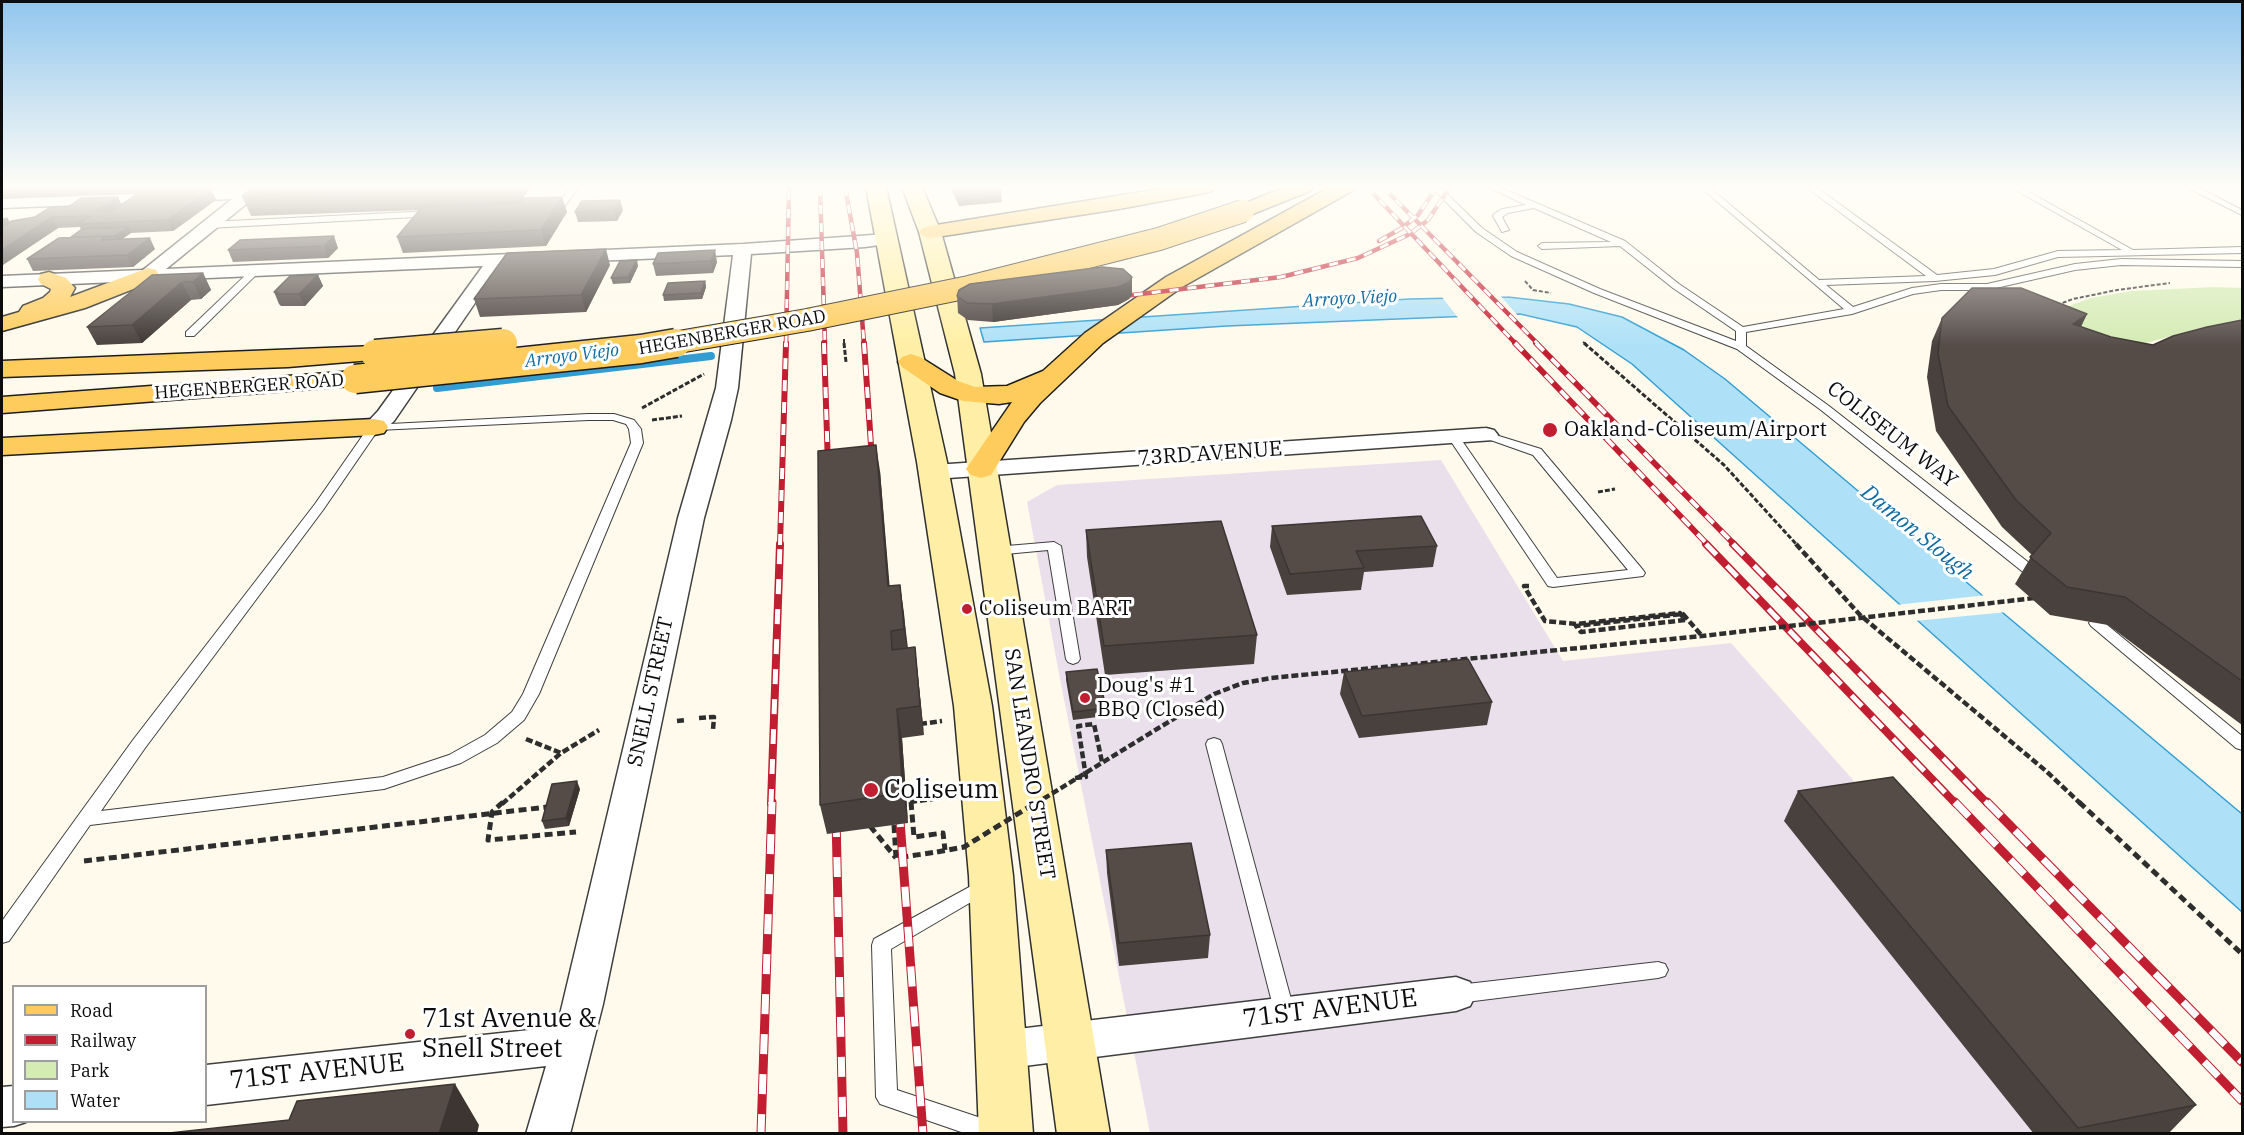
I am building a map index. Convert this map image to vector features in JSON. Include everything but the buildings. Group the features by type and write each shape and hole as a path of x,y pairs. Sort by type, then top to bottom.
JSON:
{"main road":[{"path":"887,240 934,472 974,718 991,882 1006,1134"},
{"name":"SAN LEANDRO STREET","path":"932,240 964,356 972,395 981,469 1084,1134"},
{"name":"HEGENBERGER ROAD","path":"655,324 872,289 1018,258 1088,240"},
{"name":"HEGENBERGER ROAD","path":"2,405 355,379 608,353 773,327 969,287 1155,240"},
{"path":"981,469 1020,409 1059,369 1094,338 1174,282 1250,240"},
{"path":"2,323 77,303 148,275"},
{"path":"2,323 51,303 60,295 63,288 49,279"},
{"name":"HEGENBERGER ROAD","path":"2,369 375,354 613,330"},
{"path":"911,363 949,387 972,395 999,396 1015,393 1039,382 1059,369"},
{"path":"2,447 374,427"}],"street":[{"path":"148,275 191,240"},
{"path":"741,263 804,246 876,240"},
{"path":"2,282 496,260 741,263 761,262 804,246"},
{"path":"374,427 386,416 496,260"},
{"name":"SNELL STREET","path":"549,1134 583,1004 691,518 720,420 727,388 741,263"},
{"name":"73RD AVENUE","path":"934,472 1486,435"},
{"name":"71ST AVENUE","path":"1001,1050 1456,994"},
{"name":"71ST AVENUE","path":"207,1085 571,1044"}],"lane":[{"name":"COLISEUM WAY","path":"1494,240 1514,254 1598,291 1741,347 1825,408 2028,569"},
{"path":"1615,240 1676,286 1742,330 1852,311 1911,291 1941,287 1987,287 2075,267 2121,262 2177,261 2242,264"},
{"path":"1767,240 1852,311"},
{"path":"1883,240 1935,278"},
{"path":"2111,240 2131,251"},
{"path":"1542,246 1622,243"},
{"path":"1818,283 1935,278 1995,272 2058,255 2131,251 2242,250"},
{"path":"190,334 256,270"},
{"path":"1741,347 1742,330"},
{"path":"2,935 51,865 146,735 319,507 374,427 588,417 625,421 635,429 637,443 531,694 518,716 491,739 455,759 384,783 85,819"},
{"path":"1454,437 1553,583 1638,573 1537,452 1486,435"},
{"path":"995,551 1054,546 1073,659"},
{"path":"2096,623 2242,744"},
{"path":"1214,744 1285,1014"},
{"path":"991,882 881,945 888,1097 1000,1134"},
{"name":"71ST AVENUE","path":"1456,994 1658,970"}],"path":[{"path":"2056,306 2073,299 2117,290 2178,283"},
{"path":"844,339 846,362"},
{"path":"1583,342 1724,465 1860,615 2046,771 2242,954"},
{"path":"625,421 712,370"},
{"path":"625,421 682,416"},
{"path":"1553,583 1524,586 1545,621 1576,624 1680,613 1685,620 1581,632 1576,626 1683,614 1702,636"},
{"path":"896,858 964,847 1214,694 1243,683 1283,676 1702,636 2043,598"},
{"path":"699,718 714,717 713,730"},
{"path":"912,725 974,718"},
{"path":"1076,778 1086,777 1078,726 1094,724 1102,762"},
{"path":"502,729 561,753"},
{"path":"576,832 488,840 492,812 561,753 598,730"},
{"path":"933,799 909,802 914,837 943,833 945,850"},
{"path":"51,865 547,807"},
{"path":"868,816 869,824 896,858"},
{"path":"894,825 896,858"}],"shaded area":[{"path":"1441,460 1563,661 1731,643 2168,1133 1150,1133 1027,502 1057,485"}],"green space":[{"path":"2242,288 2242,324 2200,328 2128,348 2048,318 2066,307 2091,298 2132,291"}],"water":[{"path":"1508,297 1569,304 1622,317 1684,350 1725,379 2242,814 2242,912 1632,364 1577,327 1520,314 1227,326 984,342 980,328 1409,299"}],"pier":[{"path":"1499,294 1518,316 1459,319 1442,297"},
{"path":"1987,595 2007,612 1914,621 1896,605"}],"waterway":[{"name":"Arroyo Viejo","path":"437,388 711,356"}],"railway":[{"path":"786,344 788,240"},
{"path":"822,240 825,344"},
{"path":"855,240 864,344"},
{"path":"1116,297 1281,277 1358,258 1397,240"},
{"path":"1417,240 1516,344"},
{"path":"1435,240 1538,344"},
{"path":"780,545 786,343"},
{"path":"824,343 828,466"},
{"path":"864,343 872,460"},
{"path":"1515,343 1708,545"},
{"path":"1536,343 1735,545"},
{"path":"771,804 780,544"},
{"path":"1706,544 1956,804"},
{"path":"1733,544 1988,804"},
{"path":"761,1134 772,802"},
{"path":"1955,802 2242,1101"},
{"path":"1987,802 2242,1062"},
{"path":"899,807 923,1134"},
{"path":"836,817 843,1134"}],"place":[{"name":"Oakland-Coliseum/Airport","path":"1550,430"},
{"name":"Coliseum BART","path":"967,609"},
{"name":"Doug's #1 BBQ (Closed)","path":"1085,698"},
{"name":"Coliseum","path":"871,790"},
{"name":"71st Avenue & Snell Street","path":"410,1034"}],"water label":[{"name":"Damon Slough","path":"1917,533"}]}
